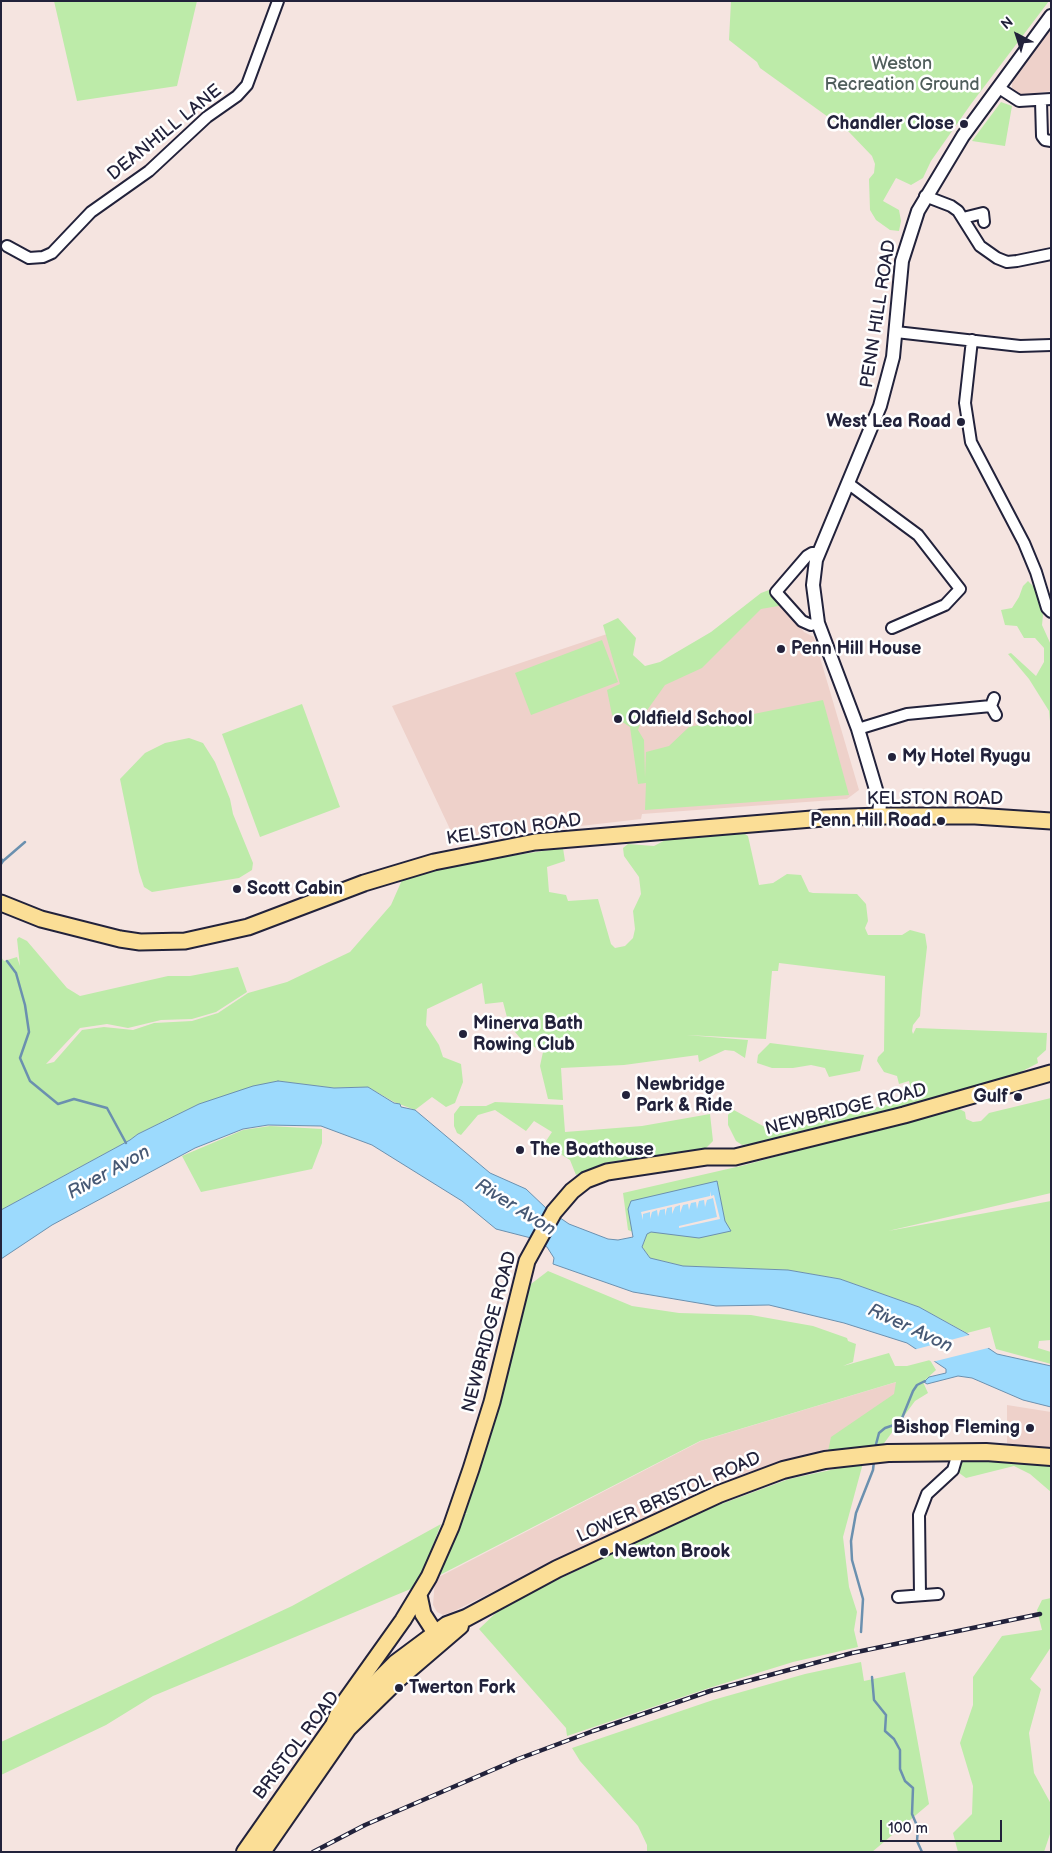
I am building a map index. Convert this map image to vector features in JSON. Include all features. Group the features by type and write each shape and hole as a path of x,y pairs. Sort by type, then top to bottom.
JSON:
{"highway":[{"name":"LOWER BRISTOL ROAD","path":"438,1638 447,1625 466,1618 549,1573 719,1494 784,1470 825,1460 867,1455 986,1452 1051,1457"},
{"name":"BRISTOL ROAD","path":"245,1852 334,1725 396,1663 438,1638"},
{"name":"BRISTOL ROAD","path":"262,1852 348,1728 438,1638"}],"main road":[{"name":"KELSTON ROAD","path":"1,902 41,919 120,939 140,942 185,941 248,927 407,869 504,847 561,840 824,818 975,816 1051,821"},
{"name":"NEWBRIDGE ROAD","path":"334,1725 341,1707 403,1620 431,1574 451,1527 492,1402 527,1261 554,1212 579,1185 607,1172 706,1157 735,1157 922,1110 1051,1073"},
{"path":"419,1595 423,1614 438,1638"},
{"path":"403,1620 423,1614"}],"street":[{"name":"DEANHILL LANE","path":"7,246 29,258 43,258 52,253 91,212 149,171 206,117 237,96 247,85 278,1"},
{"name":"PENN HILL ROAD","path":"879,816 880,803 858,729 818,623 813,585 818,553 849,484 880,406 893,357 902,261 911,229 925,196 963,136 1051,16"},
{"path":"999,88 1018,101 1046,100 1042,136 1045,140 1051,141"},
{"path":"925,196 951,206 963,218 980,246 997,258 1007,262 1051,254"},
{"path":"963,218 983,213 984,222"},
{"path":"896,332 1020,346 1051,345"},
{"path":"972,340 965,403 971,442 1024,543 1036,572 1047,608 1051,612"},
{"path":"849,484 918,535 960,589 945,605 892,628"},
{"path":"818,553 812,552 807,556 776,592 802,621 811,625 818,623"},
{"path":"858,729 907,714 994,707"},
{"path":"920,1595 918,1562 919,1515 927,1494 952,1470 958,1452"},
{"path":"898,1597 938,1594"}],"shaded area":[{"path":"1051,28 1051,91 1022,95 1015,92 1012,88 1012,83"},
{"name":"Oldfield School","path":"775,596 804,632 814,637 859,790 847,799 642,814 641,819 520,833 457,844 392,706 607,634 638,690"},
{"path":"903,1380 904,1388 841,1445 717,1482 450,1613 443,1615 437,1612 433,1605 435,1579 701,1441"},
{"path":"1007,1405 1051,1412 1051,1449 1007,1443"}],"green space":[{"path":"54,1 197,1 177,86 77,101"},
{"name":"Weston Recreation Ground","path":"731,1 1049,1 971,104 931,161 923,178 911,185 896,178 883,201 899,210 901,221 899,231 890,230 876,220 870,210 869,179 874,173 875,164 872,156 849,132 760,68 757,62 729,40"},
{"path":"1001,102 1012,106 1005,146 972,141"},
{"path":"1028,581 1035,588 1043,615 1042,625 1051,645 1051,731 1049,711 1029,679 1008,654 1011,653 1036,676 1044,662 1044,648 1035,638 1024,638 1017,626 1005,625 1001,610 1012,608 1023,586"},
{"path":"769,590 776,592 784,605 761,609 702,668 665,685 643,716 638,730 644,740 645,778 646,752 669,746 689,727 823,700 849,795 645,810 646,783 638,784 630,727 612,715 607,690 620,684 603,625 618,618 636,638 633,655 645,666 660,662 711,632 761,593"},
{"path":"602,640 618,682 531,715 515,673"},
{"path":"302,704 340,807 260,837 222,734"},
{"path":"189,738 203,743 215,762 253,863 252,870 239,878 152,892 144,887 139,872 120,779 145,753 165,743"},
{"path":"742,832 748,836 759,885 773,883 787,874 801,875 809,892 857,894 866,904 868,921 865,928 868,935 902,935 910,930 925,934 927,947 920,1016 913,1025 913,1034 916,1028 1047,1033 1046,1050 1037,1058 1038,1063 1017,1074 915,1105 788,1138 742,1145 736,1141 728,1125 728,1115 732,1109 763,1126 793,1128 913,1098 909,1081 899,1084 897,1076 884,1072 877,1061 884,1051 885,976 779,963 778,971 772,971 766,1039 686,1035 748,1040 745,1058 734,1051 725,1050 699,1062 698,1055 624,1065 561,1068 563,1100 548,1099 540,1066 543,1052 521,1039 509,1025 503,1002 485,1004 482,983 427,1009 426,1025 439,1045 443,1057 461,1064 463,1082 455,1103 446,1107 432,1097 415,1110 394,1102 368,1087 334,1088 278,1081 199,1104 138,1134 1,1210 1,957 4,961 17,957 20,966 17,939 19,937 27,941 67,988 80,996 168,976 190,976 238,967 247,992 216,1012 192,1019 161,1020 128,1028 107,1024 80,1028 46,1064 54,1062 82,1030 104,1027 133,1030 154,1023 192,1021 218,1013 248,993 287,982 350,952 391,905 402,880 450,865 563,848 565,861 547,867 549,892 566,895 568,901 598,899 611,944 615,948 625,946 633,938 635,929 633,911 641,894 639,877 624,856 623,848 628,844 654,846 669,838 681,835 717,836"},
{"path":"770,1043 864,1055 860,1071 829,1077 825,1068 811,1065 793,1068 772,1068 757,1063 758,1055"},
{"path":"1051,1098 1051,1193 888,1231 1051,1201 1051,1340 1039,1341 1038,1348 1051,1352 1051,1364 996,1349 990,1327 967,1333 919,1307 840,1279 788,1270 683,1266 650,1258 642,1247 646,1237 628,1230 623,1193 745,1165 956,1107 965,1112 966,1119 973,1122 981,1121 989,1113"},
{"path":"495,1102 563,1105 565,1132 642,1126 710,1114 713,1141 706,1148 604,1163 576,1175 570,1160 544,1144 552,1132 534,1121 526,1131 495,1110 478,1115 461,1135 457,1133 454,1126 454,1114 460,1106 486,1106"},
{"path":"270,1126 322,1129 322,1143 312,1169 201,1192 182,1156 243,1130"},
{"path":"548,1271 632,1306 679,1313 751,1315 813,1326 847,1338 848,1341 856,1344 853,1362 843,1366 889,1353 895,1366 907,1366 930,1360 936,1370 923,1382 928,1393 915,1401 882,1446 828,1451 831,1437 894,1394 896,1382 700,1441 438,1576 465,1514 468,1513 465,1513 498,1407 527,1287"},
{"path":"984,1459 1051,1463 1051,1492 1030,1474 1014,1466 966,1478 955,1470 959,1461"},
{"path":"863,1463 843,1537 849,1587 857,1612 854,1630 858,1647 793,1662 567,1736 566,1728 479,1629 499,1610 548,1584 713,1507 789,1479"},
{"path":"441,1524 423,1571 413,1588 153,1696 106,1725 1,1775 1,1742 292,1606"},
{"path":"1051,1598 1051,1647 1030,1679 1041,1689 1029,1733 1034,1773 1051,1804 1051,1831 1044,1852 958,1852 953,1833 972,1814 973,1786 960,1743 973,1705 973,1677 1002,1636 1042,1630 1037,1610 1042,1600"},
{"path":"861,1662 864,1681 905,1672 929,1804 872,1852 647,1852 647,1845 638,1826 580,1761 572,1748 713,1700 805,1674"}],"water":[{"name":"River Avon","path":"278,1081 334,1088 368,1087 394,1103 400,1104 401,1107 415,1110 490,1173 526,1189 547,1209 569,1224 608,1239 618,1240 633,1237 628,1209 631,1201 717,1181 725,1221 731,1231 699,1238 651,1232 647,1234 642,1247 650,1258 683,1266 788,1270 840,1279 919,1307 966,1333 997,1354 1051,1366 1051,1407 1023,1400 972,1378 958,1376 927,1384 924,1382 929,1377 946,1373 946,1369 907,1343 844,1323 769,1305 716,1306 633,1292 553,1264 554,1258 547,1247 531,1238 496,1229 462,1201 372,1145 321,1126 268,1125 243,1129 195,1148 52,1225 1,1259 1,1210 138,1134 199,1104 253,1086"}],"pier":[{"path":"710,1191 711,1196 714,1195 720,1219 679,1228 679,1226 717,1217 713,1198 707,1200 705,1207 704,1200 699,1201 697,1209 696,1202 691,1203 689,1210 688,1204 683,1205 680,1213 680,1205 675,1207 672,1214 672,1207 667,1208 665,1216 665,1209 660,1210 658,1217 657,1210 652,1212 650,1219 650,1212 643,1214 643,1220 641,1212 710,1196"},
{"path":"973,1334 992,1347 932,1362 913,1350"}],"waterway":[{"path":"3,861 25,842"},
{"path":"1,859 3,861 1,864"},
{"name":"River Avon","path":"7,961 16,973 25,1005 29,1032 20,1058 30,1081 58,1104 74,1099 107,1108 126,1143"},
{"name":"Newton Brook","path":"875,1448 879,1433 885,1428 900,1423 913,1391 917,1385 925,1381"},
{"name":"Newton Brook","path":"861,1632 863,1599 852,1560 851,1541 856,1513 873,1470 874,1461"},
{"path":"872,1677 874,1700 886,1715 885,1731 894,1739 900,1750 900,1769 905,1781 913,1788 912,1814 918,1828 917,1841 922,1852"}],"railway":[{"path":"313,1852 365,1825 518,1759 710,1691 852,1653 1040,1614"}],"place":[{"name":"Chandler Close","path":"964,124"},
{"name":"West Lea Road","path":"961,422"},
{"name":"Penn Hill House","path":"781,649"},
{"name":"Oldfield School","path":"618,719"},
{"name":"My Hotel Ryugu","path":"892,757"},
{"name":"Penn Hill Road","path":"941,821"},
{"name":"Scott Cabin","path":"237,889"},
{"name":"Minerva Bath Rowing Club","path":"463,1034"},
{"name":"Newbridge Park & Ride","path":"626,1095"},
{"name":"Gulf","path":"1018,1097"},
{"name":"The Boathouse","path":"520,1150"},
{"name":"Bishop Fleming","path":"1030,1428"},
{"name":"Newton Brook","path":"604,1552"},
{"name":"Twerton Fork","path":"399,1688"}]}
